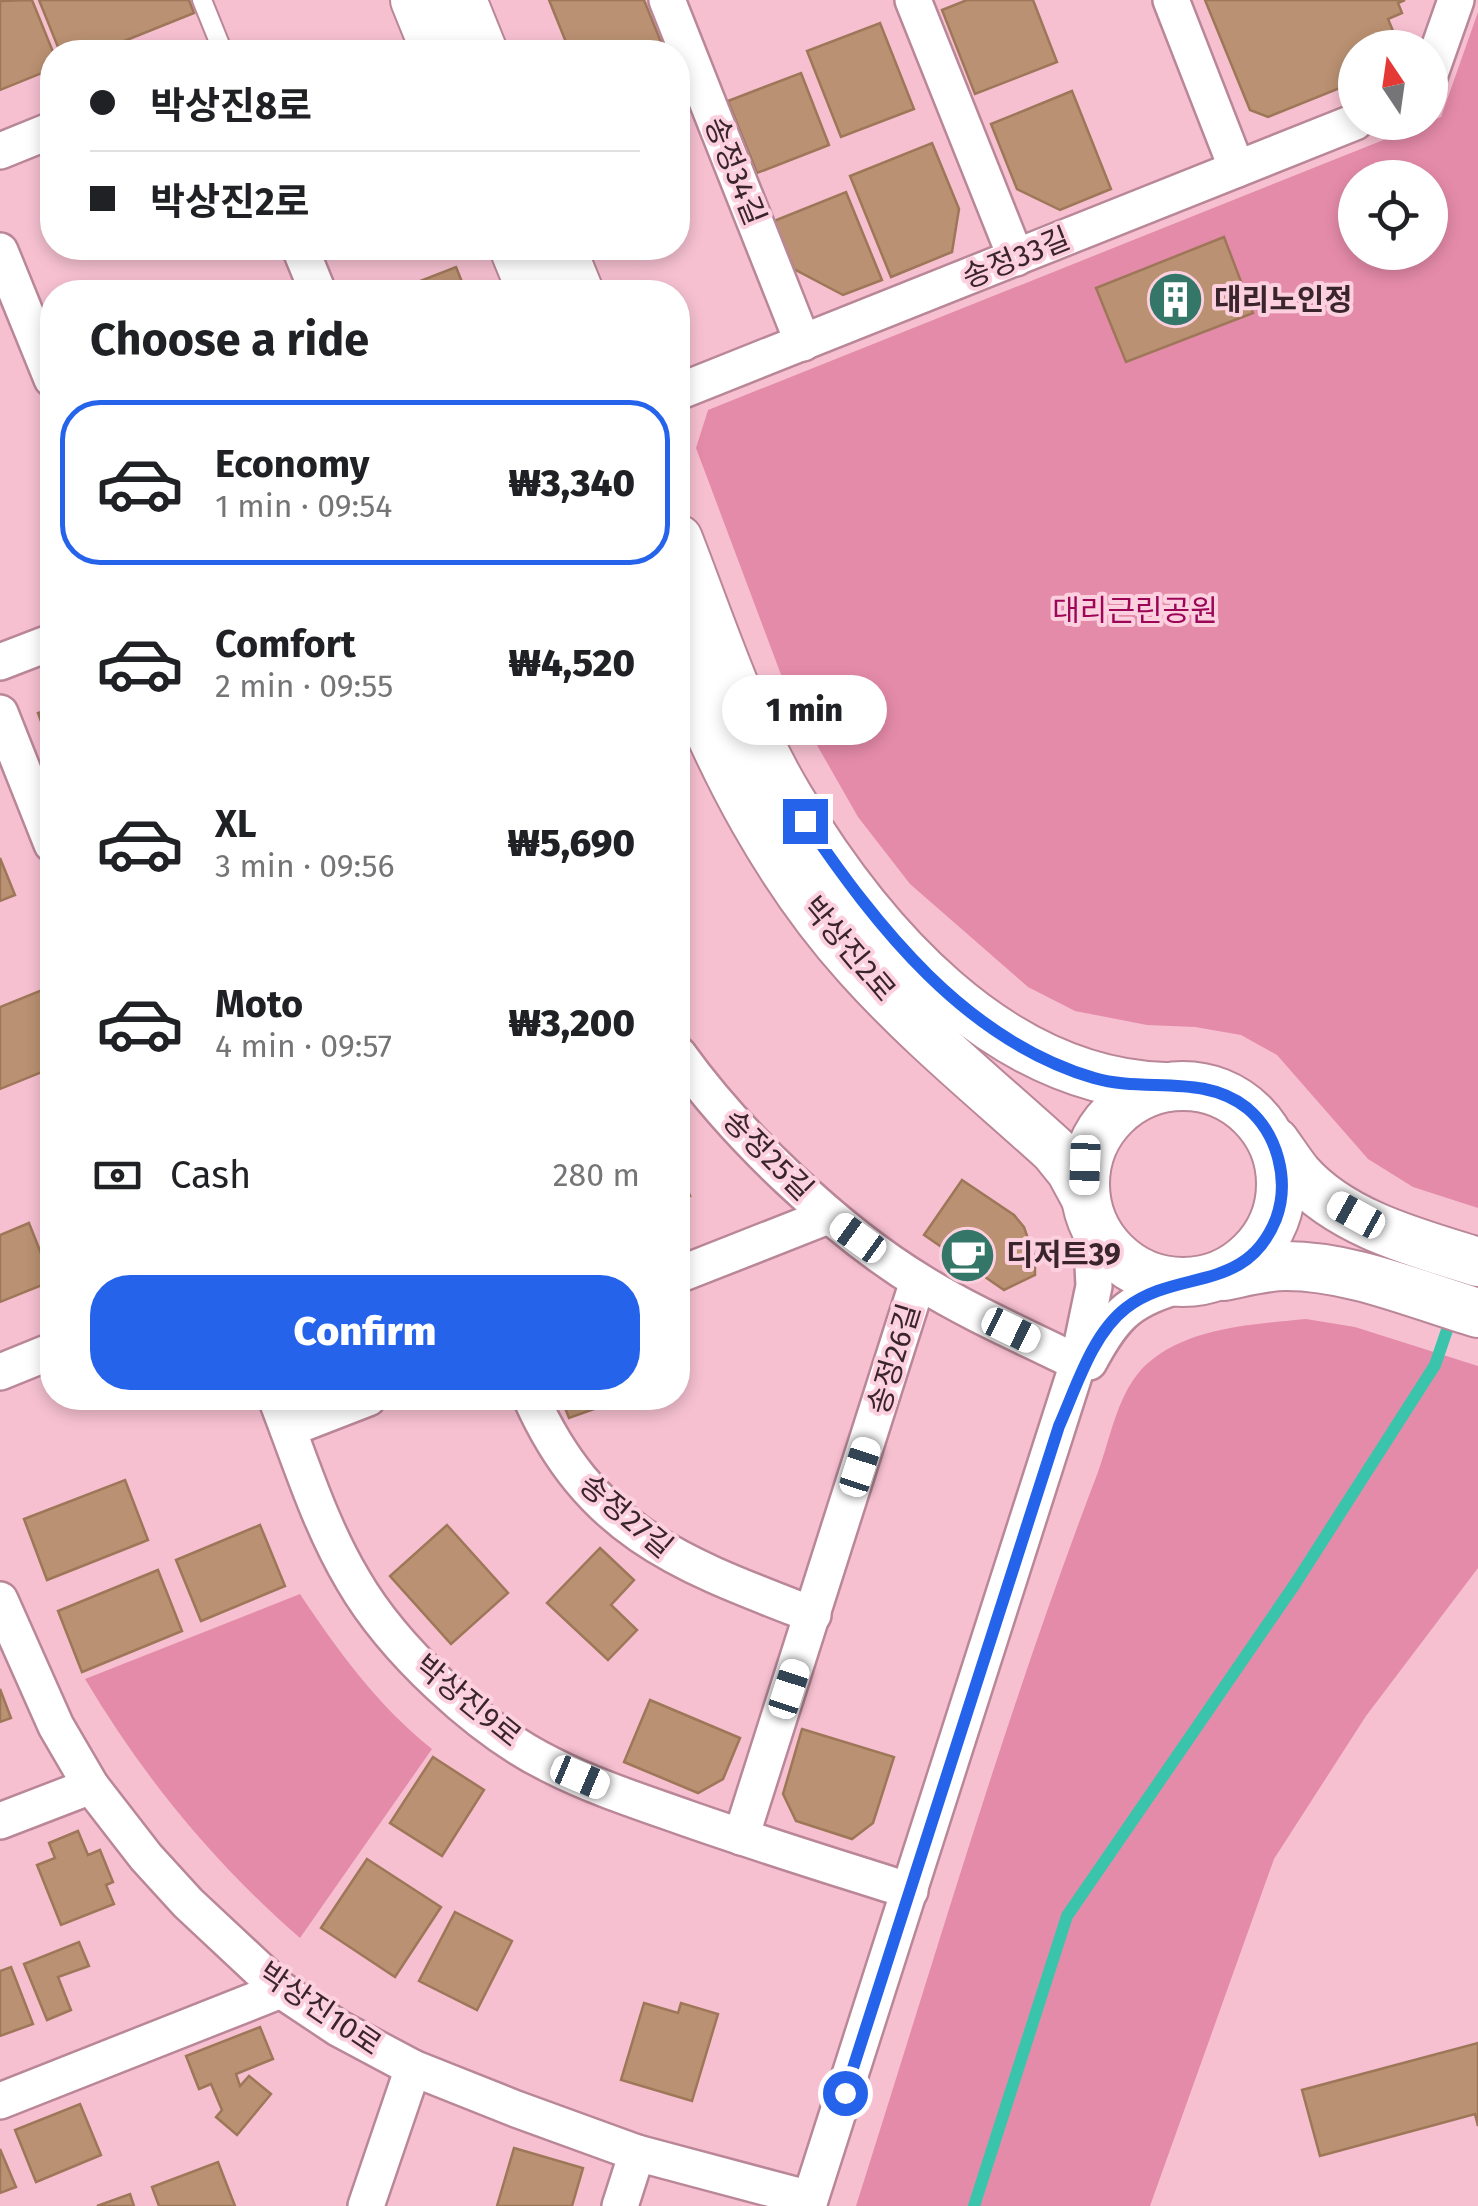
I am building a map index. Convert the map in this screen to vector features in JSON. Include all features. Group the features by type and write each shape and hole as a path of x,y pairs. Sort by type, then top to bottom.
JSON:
{"street":[{"path":"415,0 431,40"},
{"path":"462,0 478,40"},
{"name":"송정34길","path":"667,0 683,40"},
{"path":"913,0 1016,258"},
{"path":"1170,0 1237,170"},
{"path":"1445,30 1456,0"},
{"name":"송정34길","path":"690,58 803,343"},
{"name":"송정33길","path":"690,387 1338,129"},
{"path":"0,151 40,135"},
{"path":"0,251 40,349"},
{"name":"박상진2로","path":"690,569 751,723 789,798 890,937 940,988 1021,1047 1056,1065 1130,1086 1195,1085 1223,1094 1248,1109 1299,1175 1326,1198 1386,1232 1478,1262"},
{"path":"0,662 40,647"},
{"name":"박상진2로","path":"690,687 751,820 802,894 857,966 1054,1150 1071,1171 1108,1248 1130,1267 1156,1279 1201,1280 1286,1266 1303,1268 1368,1280 1478,1313"},
{"path":"0,713 40,814"},
{"path":"809,2202 1078,1363 1094,1286 1085,1165 1096,1137 1113,1113 1137,1096 1166,1086"},
{"name":"송정25길","path":"691,1097 828,1216 918,1282 1078,1363"},
{"path":"1059,1426 1104,1332 1124,1309 1151,1294 1241,1264 1262,1243 1276,1217 1282,1188 1279,1159 1268,1132"},
{"path":"690,1270 828,1216"},
{"name":"송정26길","path":"741,1837 918,1282"},
{"path":"0,1372 40,1356"},
{"name":"송정27길","path":"537,1410 569,1467 603,1504 645,1539 708,1574 813,1615"},
{"name":"박상진9로","path":"282,1413 320,1513 354,1581 396,1641 442,1686 491,1725 549,1764 641,1802 910,1891"},
{"name":"박상진10로","path":"0,1600 56,1726 91,1786 167,1880 281,1990 338,2028 412,2068 636,2154 809,2202"},
{"path":"0,1822 91,1786"},
{"path":"0,2102 281,1990"},
{"path":"366,2206 412,2068"},
{"path":"620,2206 636,2154"}],"lane":[{"path":"202,0 217,40"}],"green space":[{"name":"대리근린공원","path":"1478,12 1478,1208 1413,1187 1368,1159 1277,1055 1241,1035 1195,1027 1147,1025 1075,1011 1028,987 910,884 858,817 789,696 696,448 708,410 1383,140 1448,140 1448,97"},
{"path":"1306,1319 1355,1327 1478,1366 1478,1568 1366,1716 1274,1859 1150,2206 856,2206 1032,1653 1129,1386 1148,1363 1183,1342 1223,1329"},
{"path":"300,1594 360,1677 432,1749 300,1938 238,1879 182,1817 131,1751 85,1679"}],"building":[{"path":"32,0 48,40 40,40 40,74 0,90 0,1"},
{"path":"39,0 189,0 194,13 127,40 55,40"},
{"path":"549,0 644,0 660,40 565,40"},
{"path":"967,0 1033,0 1057,62 975,94 942,10"},
{"path":"1205,0 1405,0 1398,3 1402,13 1388,19 1393,30 1338,30 1338,89 1268,117 1250,110"},
{"path":"880,23 914,109 841,137 807,51"},
{"path":"801,73 829,145 757,173 728,101"},
{"path":"1072,91 1111,189 1060,210 1017,189 991,124"},
{"path":"932,143 959,209 952,252 891,277 850,176"},
{"path":"846,192 882,280 843,295 794,269 774,221"},
{"name":"대리노인정","path":"1224,237 1253,313 1126,362 1096,288"},
{"path":"456,267 461,280 423,280"},
{"path":"0,858 15,895 0,901"},
{"path":"40,991 40,1073 0,1089 0,1007"},
{"path":"962,1180 1014,1215 1024,1227 1035,1259 1035,1275 1004,1290 924,1235"},
{"path":"29,1223 40,1251 40,1286 0,1302 0,1235"},
{"path":"566,1410 591,1410 569,1418"},
{"path":"125,1480 148,1540 47,1580 24,1519"},
{"path":"260,1525 285,1586 201,1621 176,1560"},
{"path":"447,1525 508,1593 451,1644 390,1576"},
{"path":"600,1548 634,1580 611,1605 637,1630 608,1660 547,1603"},
{"path":"158,1570 182,1631 82,1672 58,1611"},
{"path":"0,1689 11,1718 0,1722"},
{"path":"650,1700 740,1738 723,1779 698,1793 624,1762"},
{"path":"802,1729 894,1757 873,1823 852,1839 796,1821 783,1794"},
{"path":"433,1757 484,1790 442,1856 390,1823"},
{"path":"78,1831 88,1855 100,1850 113,1882 106,1885 114,1904 61,1925 37,1865 55,1858 49,1843"},
{"path":"367,1859 441,1907 395,1977 321,1928"},
{"path":"455,1912 512,1941 477,2010 419,1981"},
{"path":"79,1942 89,1966 58,1977 71,2010 47,2020 24,1964"},
{"path":"11,1967 33,2024 0,2036 0,1971"},
{"path":"644,2003 678,2013 681,2003 718,2014 692,2101 621,2080"},
{"path":"260,2027 273,2059 236,2074 240,2086 249,2076 271,2094 237,2135 216,2117 222,2110 211,2084 199,2089 186,2056"},
{"path":"1478,2043 1478,2126 1475,2114 1320,2156 1302,2090"},
{"path":"80,2104 101,2155 36,2182 15,2130"},
{"path":"514,2148 583,2168 572,2206 497,2206"},
{"path":"0,2149 16,2187 0,2193"},
{"path":"218,2162 235,2206 159,2206 152,2187"},
{"path":"130,2194 134,2206 97,2206"}],"waterway":[{"path":"974,2206 1067,1916 1295,1584 1435,1365 1469,1266"}],"place":[{"name":"대리노인정","path":"1175,300"},
{"name":"디저트39","path":"967,1255"}],"route":[{"path":"805,821 890,937 940,988 1021,1047 1056,1065 1130,1086 1195,1085 1223,1094 1248,1109 1268,1132 1279,1159 1282,1188 1276,1217 1262,1243 1241,1264 1215,1278 1151,1294 1124,1309 1104,1332 1087,1365 1059,1426 845,2093"}]}
